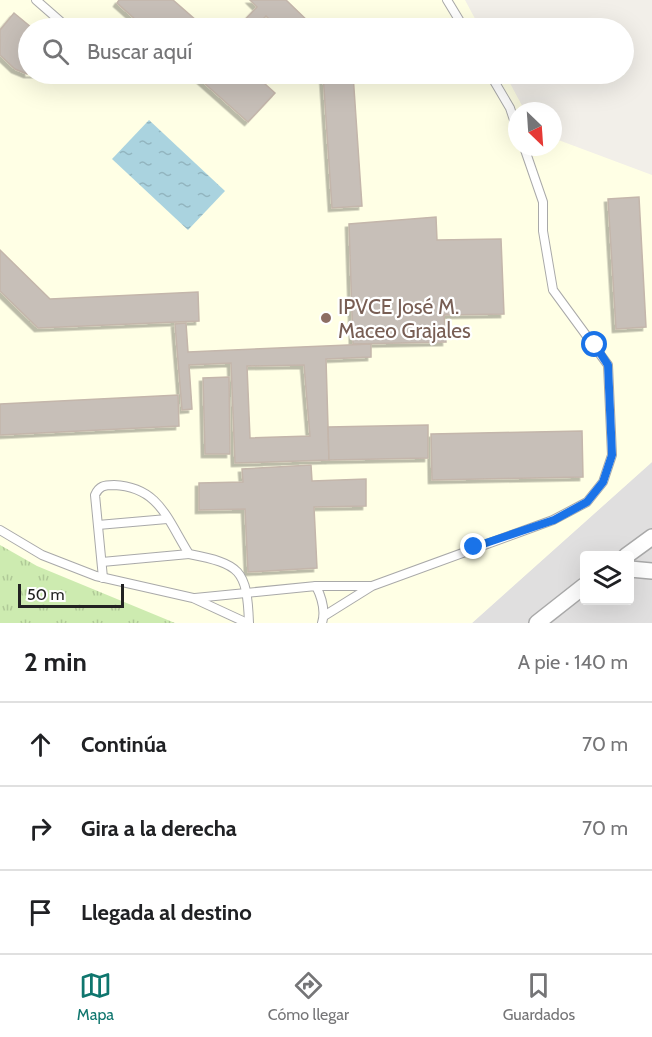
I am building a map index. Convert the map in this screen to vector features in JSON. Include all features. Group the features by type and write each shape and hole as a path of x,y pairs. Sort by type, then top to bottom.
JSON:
{"street":[{"path":"632,551 652,537"},
{"path":"634,569 652,571"},
{"path":"537,623 580,590"}],"lane":[{"path":"36,0 57,18"},
{"path":"447,0 458,18"},
{"path":"496,84 508,105"},
{"path":"323,619 372,586 554,520 587,502 603,482 612,455 608,365 553,290 543,231 543,202 527,156"},
{"path":"103,578 95,495 98,489 106,485 132,486 152,496 189,554"},
{"path":"98,525 167,519"},
{"path":"0,530 42,555 103,578 193,598 248,623 248,593 241,576 226,561 189,554 102,562"},
{"path":"193,598 316,586 372,586"},
{"path":"316,586 322,599 323,619"}],"shaded area":[{"name":"IPVCE José M. Maceo Grajales","path":"0,0 465,0 475,18 18,18 18,84 510,84 520,102 508,102 508,156 562,156 562,141 652,175 652,462 472,623 0,623"},
{"path":"652,462 652,623 472,623"}],"green space":[{"path":"0,545 37,566 175,623 0,623"}],"water":[{"path":"149,120 225,191 188,230 112,159"}],"building":[{"path":"119,0 173,0 194,18 134,18 117,3"},
{"path":"250,0 286,0 305,18 268,18 266,16 247,18 257,7"},
{"path":"14,13 20,18 18,18 18,70 0,55 0,30"},
{"path":"205,84 265,84 275,93 248,122"},
{"path":"324,84 354,84 362,206 332,208"},
{"path":"639,197 646,327 616,329 608,199"},
{"path":"436,217 437,240 501,239 504,314 444,315 446,342 353,344 349,224"},
{"path":"0,250 50,299 198,292 199,321 38,328 0,291"},
{"path":"186,323 188,352 371,344 371,357 326,359 329,460 235,463 231,363 189,365 192,409 182,410 175,324","holes":["304,365 310,436 250,438 247,366"]},
{"path":"229,377 230,454 205,454 203,378"},
{"path":"178,395 179,426 0,435 0,404"},
{"path":"428,425 428,458 329,460 328,427"},
{"path":"582,431 583,477 432,480 431,434"},
{"path":"311,465 312,481 366,479 366,506 314,507 317,568 248,572 245,509 199,510 199,483 243,482 242,469"}],"place":[{"name":"IPVCE José M. Maceo Grajales","path":"326,318"}],"route":[{"path":"474,547 554,520 587,502 603,482 612,455 608,365 595,345"}]}
